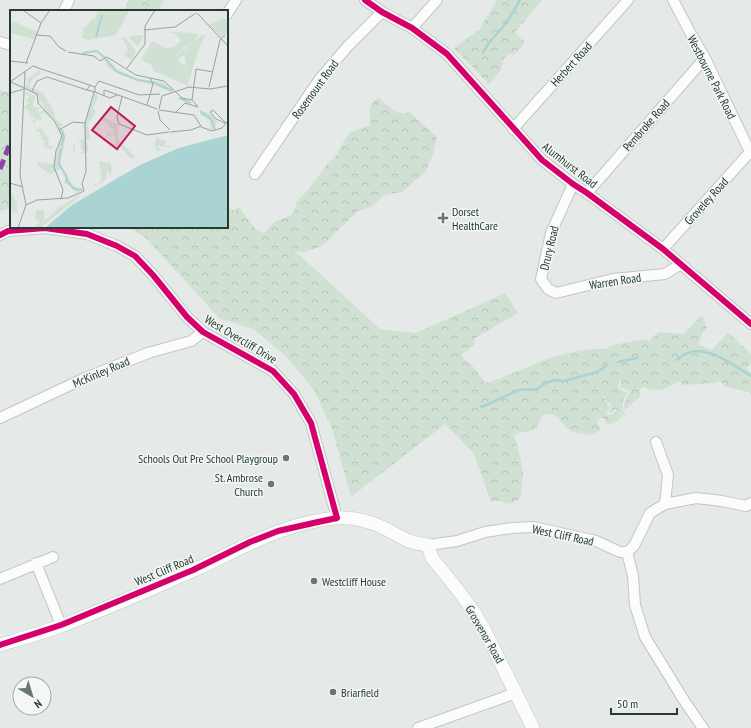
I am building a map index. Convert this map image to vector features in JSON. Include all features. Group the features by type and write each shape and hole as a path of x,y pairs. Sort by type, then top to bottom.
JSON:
{"street":[{"path":"64,10 69,0"},
{"path":"228,12 236,0"},
{"name":"Alumhurst Road","path":"365,0 382,12 412,28 447,54 542,160 663,249 751,324"},
{"path":"412,28 437,0"},
{"name":"Herbert Road","path":"513,128 628,0"},
{"name":"Westbourne Park Road","path":"673,0 705,58 750,153"},
{"name":"Rosemount Road","path":"255,174 319,80 348,46 382,12"},
{"path":"0,42 10,45"},
{"name":"Pembroke Road","path":"587,193 705,58"},
{"name":"Groveley Road","path":"663,249 750,153"},
{"name":"Drury Road","path":"548,289 541,279 550,233 573,184"},
{"name":"West Overcliff Drive","path":"0,235 8,231 45,228 87,234 117,246 135,256 203,332 273,371 294,394 311,423 337,518"},
{"name":"Warren Road","path":"548,289 556,293 614,279 665,274 681,264"},
{"name":"McKinley Road","path":"0,418 85,378 148,353 191,341 203,332"},
{"path":"656,442 668,475 665,504"},
{"path":"703,728 685,702 645,637 635,605 633,576 627,552 634,546 650,513 665,504 696,498 722,501 748,505 751,516"},
{"name":"West Cliff Road","path":"0,645 61,626 187,573 250,542 278,531 337,518 363,520 382,527 415,544 428,545 457,541 485,532 533,527 596,541 620,552 627,552"},
{"name":"Grosvenor Road","path":"428,545 432,558 474,612 533,728"},
{"path":"0,579 53,557"},
{"path":"36,564 61,626"},
{"path":"418,728 516,693"}],"green space":[{"path":"129,0 164,0 159,10 124,10"},
{"path":"497,0 542,0 515,32 525,43 513,56 511,53 504,58 501,70 489,84 454,48 479,30"},
{"path":"0,90 10,93 10,208 0,211"},
{"path":"378,97 396,112 409,112 437,137 433,154 426,171 402,192 385,195 371,207 358,211 322,246 304,252 295,251 380,329 416,333 505,293 518,313 475,338 474,345 462,354 462,356 471,364 485,383 491,382 549,358 573,352 592,349 606,349 612,345 646,339 648,341 652,340 652,338 659,332 683,334 702,315 707,329 703,332 698,345 712,350 728,332 751,354 751,363 746,368 751,373 751,395 749,392 726,387 720,381 714,383 683,385 680,381 662,390 647,389 645,387 640,389 640,397 625,410 624,404 630,392 621,388 620,379 618,388 627,393 622,404 626,416 615,409 610,413 611,405 603,395 610,408 606,413 607,415 611,415 618,411 623,416 613,424 608,424 602,417 597,423 601,429 593,435 571,431 555,416 547,414 540,419 538,426 535,429 514,435 523,474 521,497 517,501 506,504 501,501 491,501 474,454 445,424 351,497 332,428 314,390 286,356 253,329 219,318 147,239 130,228 228,228 228,208 235,211 238,206 256,230 264,233 276,221 290,216 295,210 296,202 307,191 328,163 336,156 345,139 351,132 370,125 371,107"}],"waterway":[{"path":"483,52 507,22 520,0"},
{"path":"677,360 686,354 695,351 705,352 724,359 751,376"},
{"path":"618,362 637,358"},
{"path":"481,406 482,407 519,390 537,389 554,380 564,381 597,372 606,366"}],"marked path":[{"path":"0,169 10,144"}],"cycle path":[{"path":"365,0 382,12 412,28 447,54 542,160 663,249 751,324"},
{"path":"0,235 8,231 45,228 87,234 117,246 135,256 153,275 187,317 203,332 273,371 294,394 311,423 337,518 278,531 250,542 193,570 61,625 0,645"}],"place":[{"name":"Dorset HealthCare","path":"443,218"},
{"name":"Schools Out Pre School Playgroup","path":"286,458"},
{"name":"St. Ambrose Church","path":"271,484"},
{"name":"Westcliff House","path":"314,581"},
{"name":"Briarfield","path":"333,692"}]}
